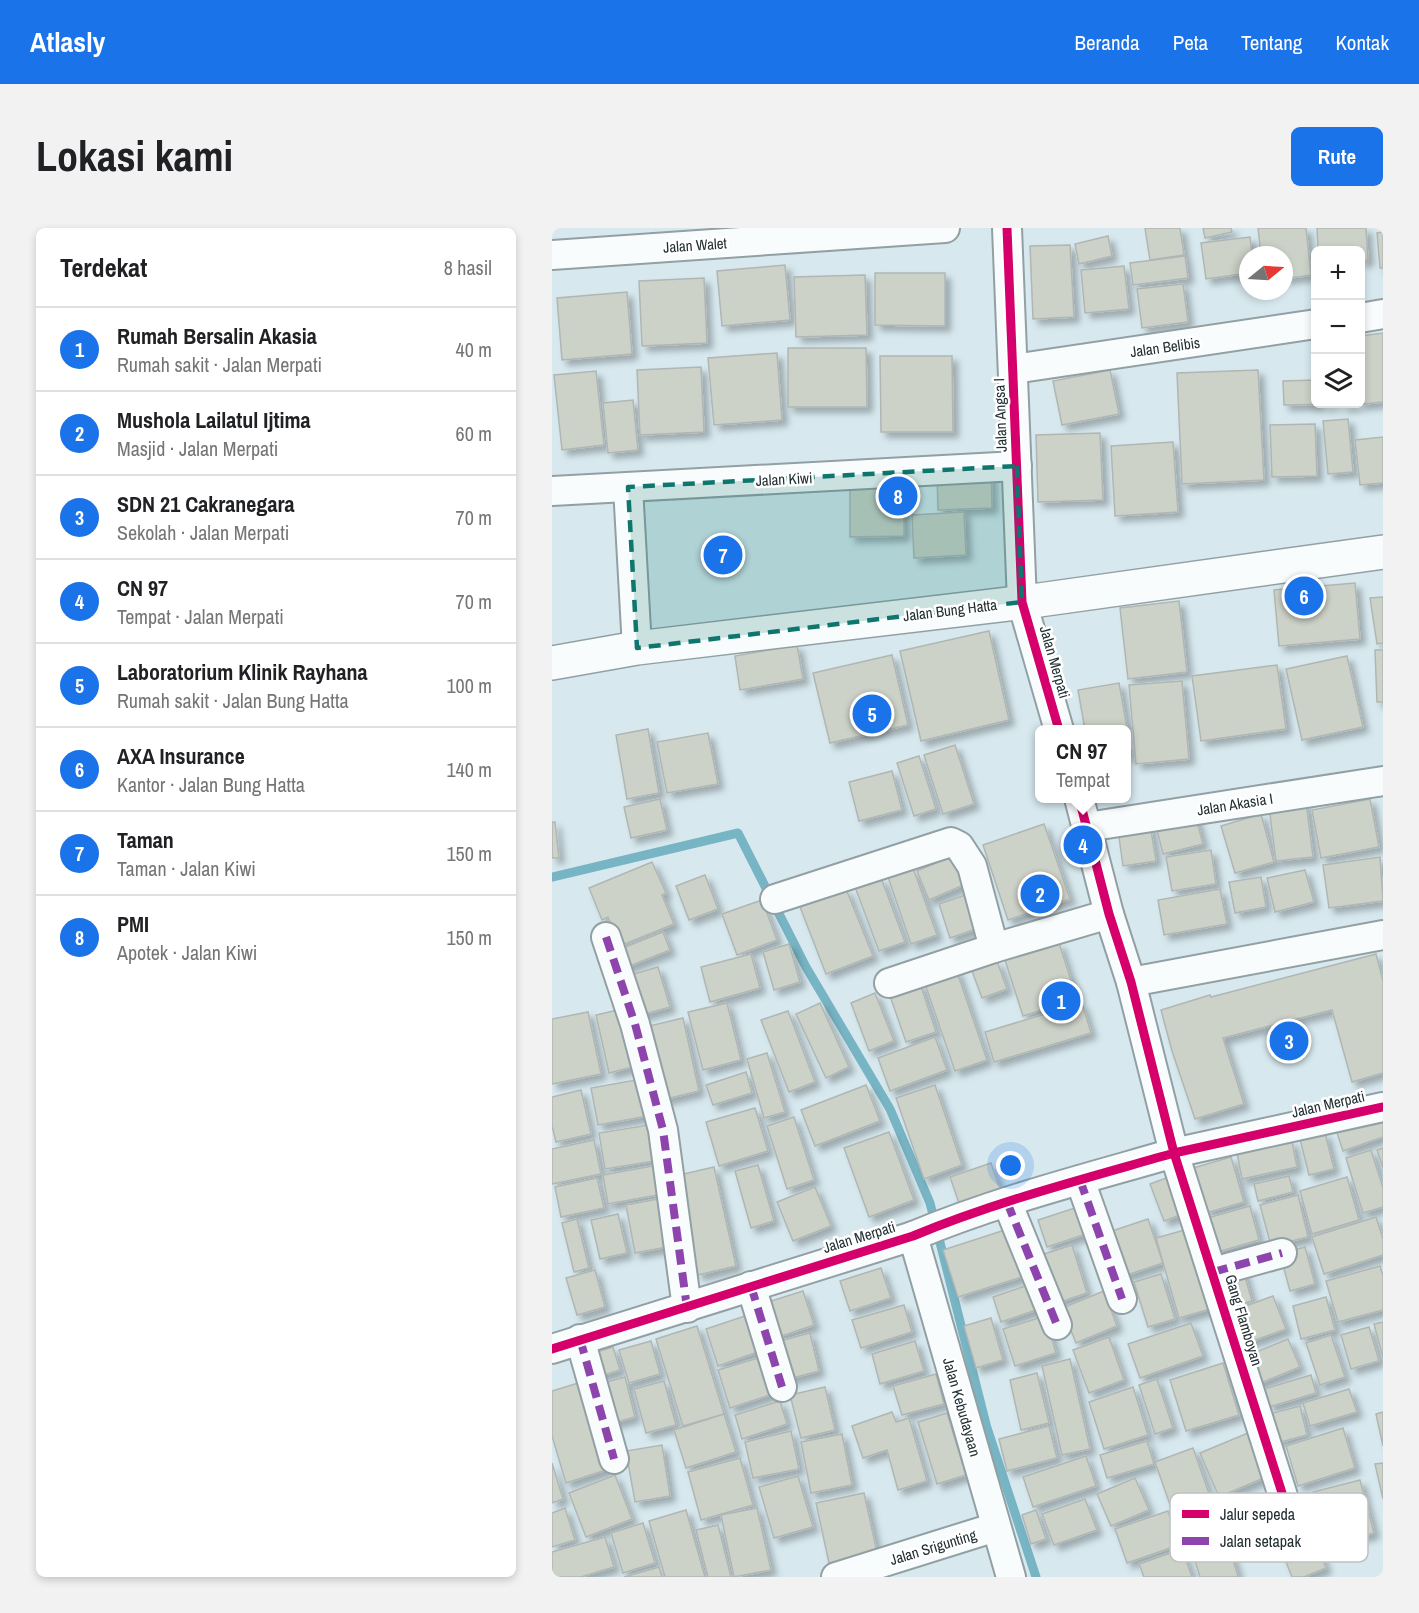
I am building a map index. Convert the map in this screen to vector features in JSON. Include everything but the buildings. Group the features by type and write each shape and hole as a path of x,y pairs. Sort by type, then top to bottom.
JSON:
{"main road":[{"name":"Jalan Bung Hatta","path":"552,663 637,648 1022,602 1383,552"}],"street":[{"name":"Jalan Walet","path":"552,255 945,228"},
{"name":"Jalan Angsa I","path":"1007,228 1022,602"},
{"path":"1365,317 1383,314"},
{"name":"Jalan Belibis","path":"1014,369 1311,325"},
{"name":"Jalan Kiwi","path":"552,491 1017,466"},
{"path":"628,487 637,648"},
{"name":"Jalan Merpati","path":"1022,602 1058,725"},
{"name":"Jalan Akasia I","path":"1087,827 1383,781"},
{"path":"1080,803 1109,914 1131,982 1174,1153"},
{"path":"775,899 944,843 951,843 959,846 972,866 994,948"},
{"path":"889,982 1109,914"},
{"path":"1131,982 1383,935"},
{"path":"606,937 635,1024 663,1131 687,1308"},
{"name":"Jalan Merpati","path":"552,1349 919,1234 1007,1202 1080,1180 1174,1153 1383,1107"},
{"name":"Gang Flamboyan","path":"1174,1153 1282,1493"},
{"path":"1080,1180 1122,1299"},
{"path":"1007,1202 1057,1325"},
{"name":"Jalan Kebudayaan","path":"919,1234 1011,1577"},
{"path":"1213,1272 1282,1253"},
{"path":"751,1286 782,1386"},
{"path":"580,1339 614,1459"},
{"name":"Jalan Srigunting","path":"836,1577 996,1527"}],"highlighted area":[{"path":"1017,466 1022,602 637,648 628,487"}],"waterway":[{"path":"552,877 738,833 806,967 890,1109 930,1203 987,1428 1036,1577"}],"marked path":[{"path":"606,937 635,1024 663,1130 687,1308"},
{"path":"1080,1180 1122,1299"},
{"path":"1007,1202 1057,1325"},
{"path":"1213,1272 1282,1253"},
{"path":"751,1286 782,1387"},
{"path":"580,1339 614,1459"}],"cycle path":[{"path":"1007,228 1022,602 1058,725"},
{"path":"552,1349 913,1236 1010,1201 1174,1153 1131,982 1109,914 1080,803"},
{"path":"1282,1493 1174,1153 1383,1107"}],"place":[{"name":"PMI","path":"898,496"},
{"name":"Taman","path":"723,555"},
{"name":"AXA Insurance","path":"1304,596"},
{"name":"Laboratorium Klinik Rayhana","path":"872,714"},
{"name":"CN 97","path":"1083,845"},
{"name":"Mushola Lailatul Ijtima","path":"1040,894"},
{"name":"Rumah Bersalin Akasia","path":"1061,1001"},
{"name":"SDN 21 Cakranegara","path":"1289,1041"}]}
